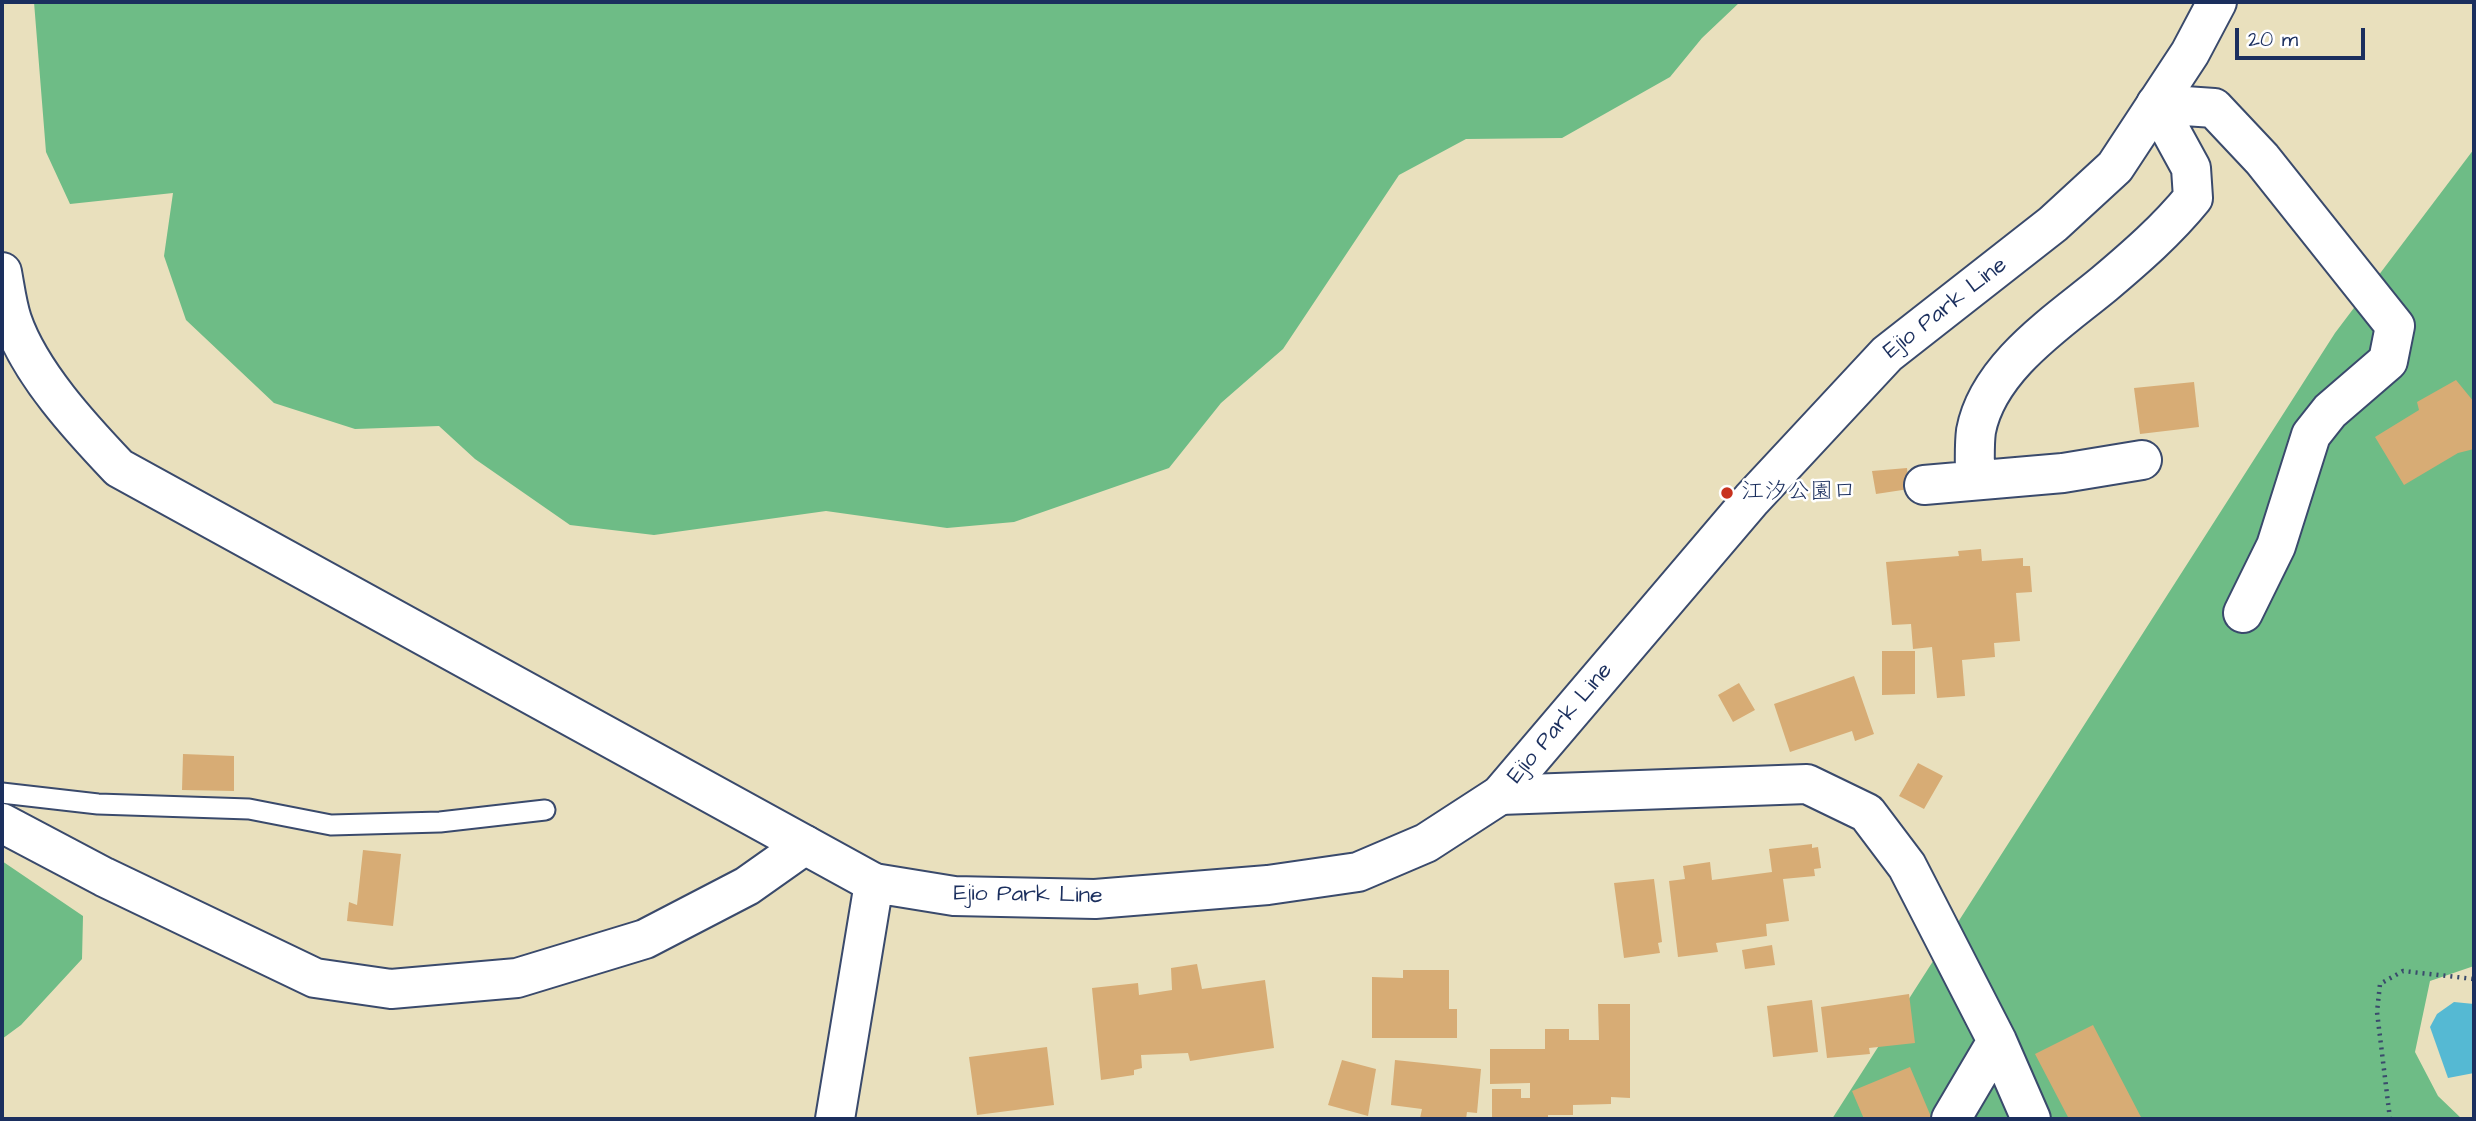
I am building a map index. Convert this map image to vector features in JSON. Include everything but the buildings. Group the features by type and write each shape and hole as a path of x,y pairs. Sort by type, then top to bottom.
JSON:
{"street":[{"name":"Ejio Park Line","path":"2,272 12,321 42,376 74,421 119,468 874,883 954,896 1095,899 1268,886 1358,872 1426,843 1500,795 1752,499 1887,354 2053,224 2115,167 2189,53 2217,2"},
{"path":"1975,480 1976,430 1996,383 2040,333 2103,284 2172,224 2193,198 2191,168 2157,104"},
{"path":"2157,104 2214,108 2262,159 2395,326 2388,361 2330,411 2311,435 2276,546 2243,614"},
{"path":"1924,485 2063,473 2142,460"},
{"path":"1500,795 1807,784 1867,813 1907,866 1997,1041 2031,1119"},
{"path":"2,823 104,877 314,978 391,989 517,978 645,939 747,886 805,845"},
{"path":"835,1119 874,883"},
{"path":"1951,1119 1997,1041"}],"lane":[{"path":"2,793 98,804 248,809 331,825 440,822 545,810"}],"path":[{"path":"2390,1119 2377,1012 2380,985 2403,971 2474,979"}],"green space":[{"path":"34,2 1740,2 1702,38 1670,77 1562,138 1466,139 1399,175 1283,349 1221,403 1169,468 1014,522 947,528 826,511 654,535 570,525 475,459 439,426 355,429 274,403 186,320 164,256 173,193 70,204 46,152"},
{"path":"2474,149 2474,966 2430,981 2415,1052 2438,1096 2462,1119 1832,1119 2335,333"},
{"path":"2,861 83,916 82,959 21,1025 2,1039"}],"water":[{"path":"2454,1002 2474,1004 2474,1073 2448,1078 2430,1027 2437,1014"}],"place":[{"name":"江汐公園口","path":"1727,493"}]}
